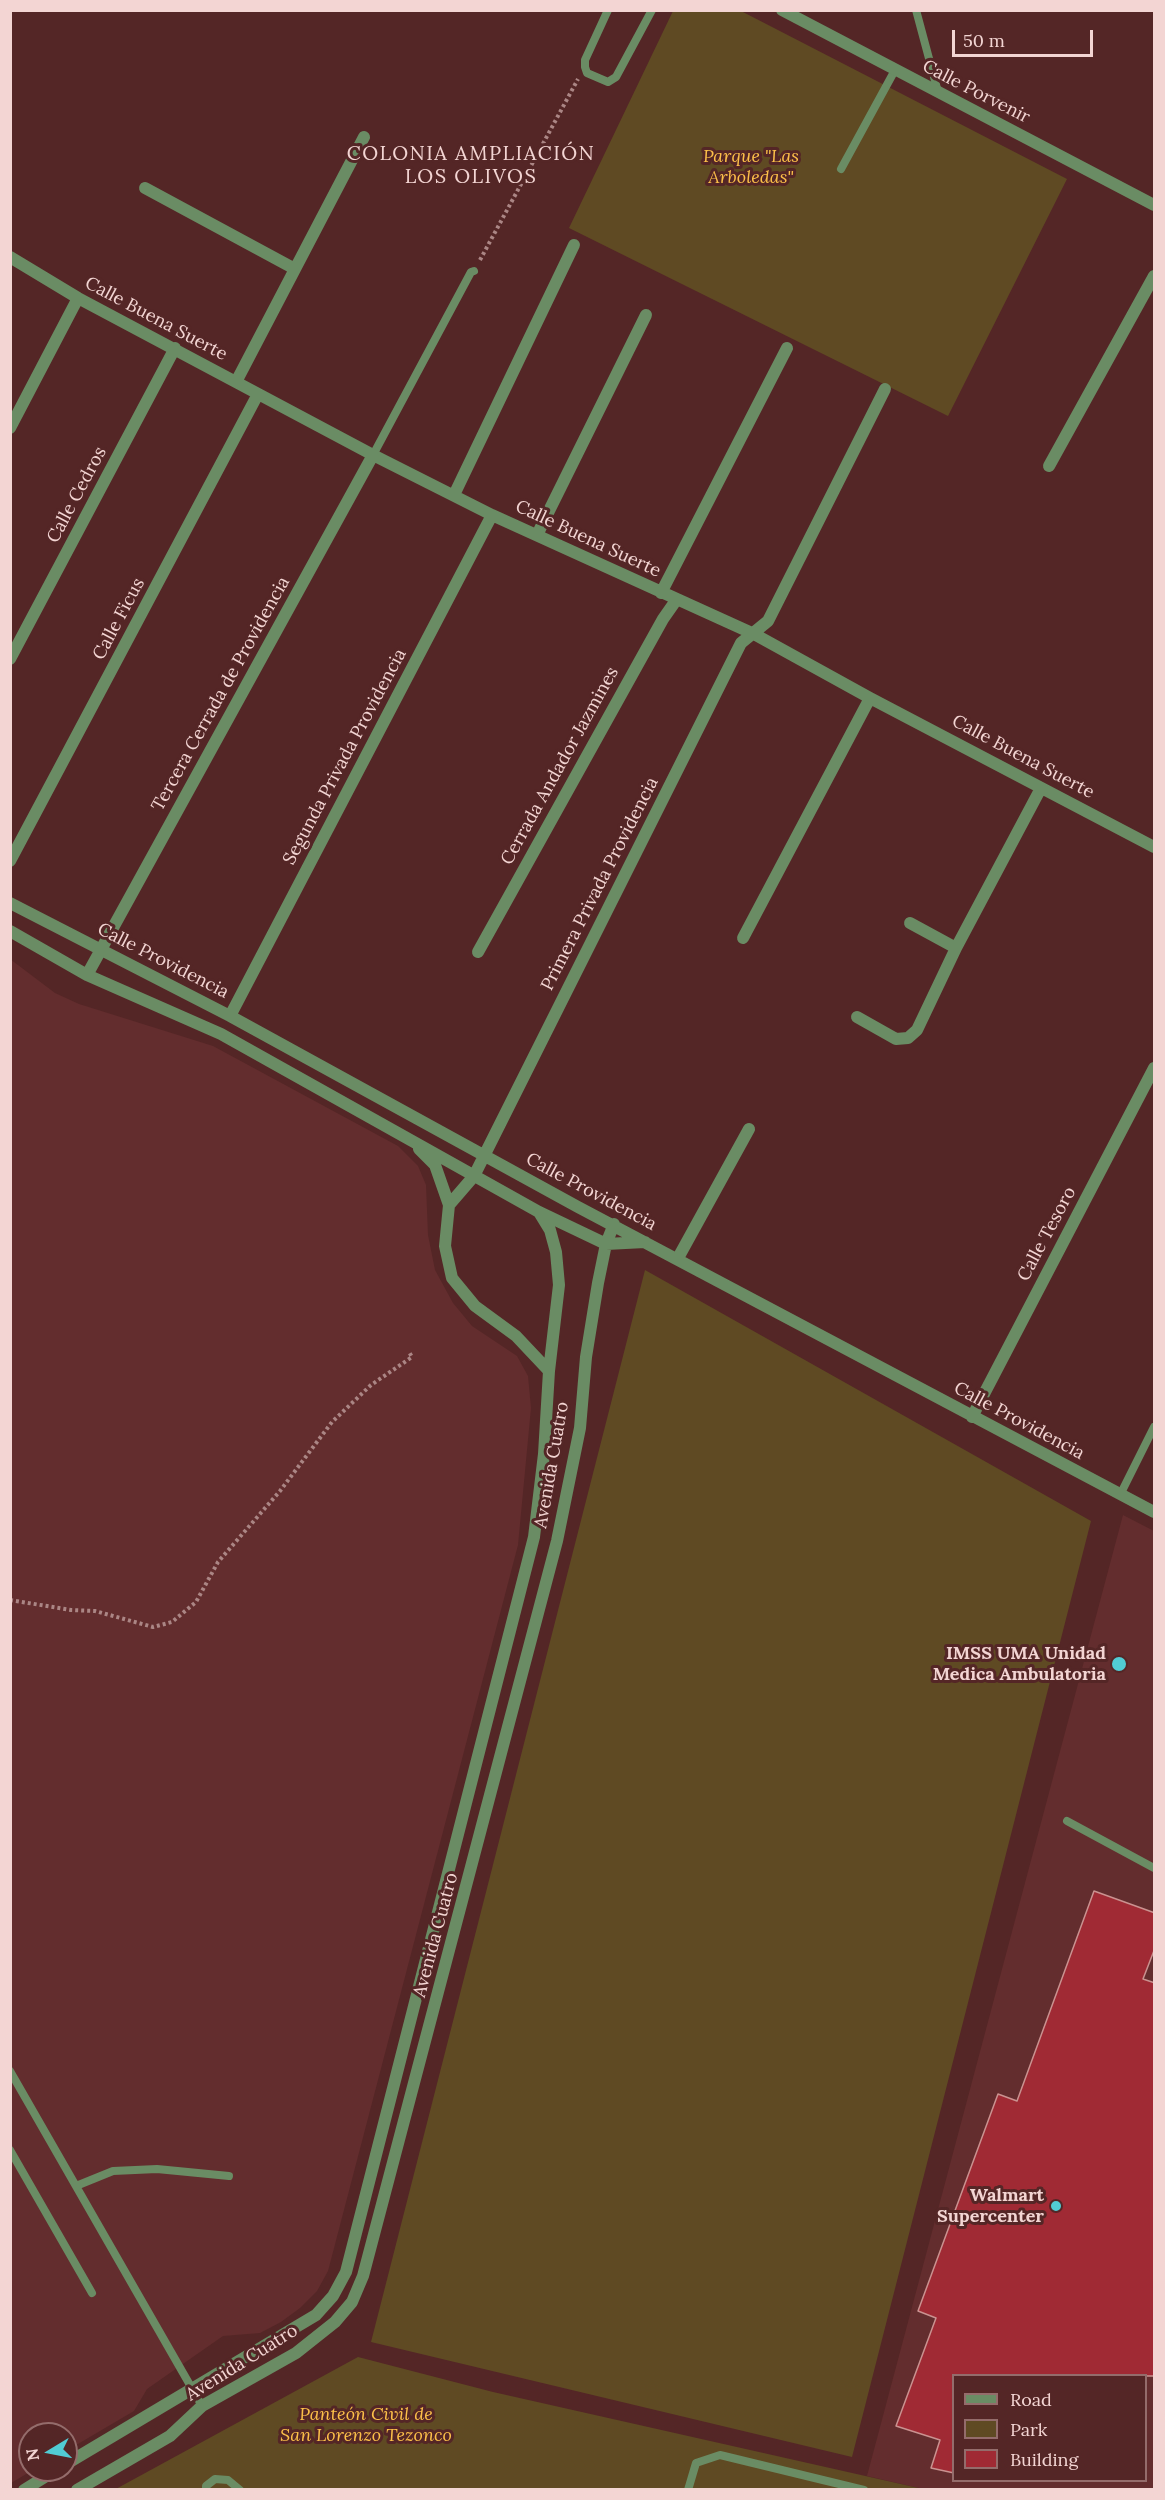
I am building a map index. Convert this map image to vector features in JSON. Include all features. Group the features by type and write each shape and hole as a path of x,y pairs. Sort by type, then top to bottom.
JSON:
{"street":[{"name":"Calle Porvenir","path":"782,10 1155,205"},
{"path":"236,382 364,137"},
{"path":"145,188 296,269"},
{"path":"454,495 574,245"},
{"name":"Calle Buena Suerte","path":"10,257 78,298 373,455 492,514 754,634 870,698 1155,847"},
{"path":"1049,466 1155,276"},
{"path":"10,428 78,298"},
{"path":"537,535 646,315"},
{"name":"Calle Cedros","path":"10,659 175,348"},
{"path":"661,593 786,348"},
{"name":"Primera Privada Providencia","path":"449,1205 474,1176 741,643 768,621 885,389"},
{"name":"Calle Ficus","path":"10,861 258,394"},
{"name":"Tercera Cerrada de Providencia","path":"87,975 373,455"},
{"name":"Segunda Privada Providencia","path":"230,1016 492,514"},
{"name":"Cerrada Andador Jazmines","path":"478,952 658,629 677,599"},
{"path":"743,938 870,698"},
{"path":"857,1017 896,1039 908,1038 917,1030 956,948 1041,788"},
{"name":"Calle Providencia","path":"10,903 230,1016 645,1242 1155,1512"},
{"path":"910,923 956,948"},
{"path":"10,931 87,975 221,1034 539,1212 606,1244 645,1242"},
{"name":"Calle Tesoro","path":"972,1417 1155,1068"},
{"path":"678,1258 749,1129"},
{"path":"408,1137 435,1165 449,1205 445,1246 452,1278 475,1306 516,1336 549,1371"},
{"name":"Avenida Cuatro","path":"78,2457 316,2315 333,2296 346,2272 534,1537 559,1285 556,1252 550,1230 539,1212"},
{"name":"Avenida Cuatro","path":"77,2490 170,2436 202,2406 296,2353 335,2322 352,2302 363,2276 557,1541 580,1428 586,1357 606,1244 614,1224"},
{"path":"439,1909 460,1915"},
{"path":"24,2490 37,2482"}],"lane":[{"path":"608,10 585,60 587,73 608,82 616,77 652,10"},
{"path":"916,10 938,92"},
{"path":"841,169 895,70"},
{"path":"373,455 465,282 474,271"},
{"path":"1120,1495 1155,1427"},
{"path":"1067,1821 1155,1868"},
{"path":"10,2071 190,2389 202,2406"},
{"path":"10,2150 92,2293"},
{"path":"76,2186 113,2171 157,2169 229,2176"},
{"path":"688,2490 696,2463 720,2455 864,2490"},
{"path":"206,2490 206,2486 215,2479 228,2480 240,2490"}],"path":[{"path":"474,271 585,68"},
{"path":"10,1600 71,1610 95,1611 153,1627 172,1622 196,1602 218,1562 280,1491 332,1422 371,1385 412,1357 409,1352"}],"shaded area":[{"path":"10,959 55,993 79,1004 213,1046 398,1146 418,1166 426,1185 428,1235 435,1270 453,1303 472,1326 517,1356 528,1376 531,1408 518,1545 328,2271 317,2291 281,2322 260,2333 223,2336 147,2389 134,2411 78,2444 78,2422 18,2422 18,2479 11,2483"},
{"path":"1123,1515 1154,1531 1154,2489 923,2489 867,2476"}],"green space":[{"name":"Parque \"Las Arboledas\"","path":"673,11 741,11 1067,179 948,416 569,228"},
{"path":"645,1270 1091,1521 852,2457 371,2342"},
{"name":"Panteón Civil de San Lorenzo Tezonco","path":"358,2357 493,2392 923,2489 114,2490"}],"building":[{"name":"Walmart Supercenter","path":"1094,1891 1155,1913 1155,1948 1143,1979 1155,1983 1155,2376 1147,2376 1147,2374 952,2374 952,2473 931,2468 940,2440 896,2426 936,2318 918,2311 998,2094 1017,2101"}],"place":[{"name":"IMSS UMA Unidad Medica Ambulatoria","path":"1119,1664"},
{"name":"Walmart Supercenter","path":"1056,2206"}],"district":[{"name":"COLONIA AMPLIACIÓN LOS OLIVOS","path":"471,166"}]}
